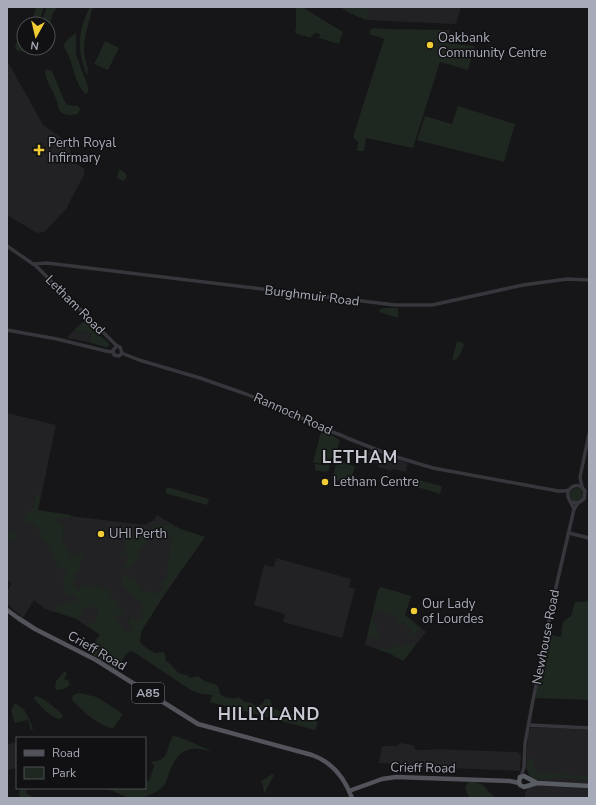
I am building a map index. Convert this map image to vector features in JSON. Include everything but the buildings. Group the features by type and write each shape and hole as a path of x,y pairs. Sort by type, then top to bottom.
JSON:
{"highway":[{"name":"Crieff Road","path":"523,779 537,783 589,786"},
{"path":"523,779 529,782 527,786 522,787 523,779"},
{"name":"Crieff Road","path":"527,786 537,783"}],"main road":[{"name":"Crieff Road","path":"7,610 35,629 96,660 198,724 312,755 323,760 339,774 350,791 382,779 396,777 510,781 523,779"},
{"name":"A85","path":"350,791 352,798"}],"street":[{"name":"Letham Road","path":"7,246 33,264 117,346"},
{"name":"Burghmuir Road","path":"33,264 43,263 395,305 432,305 522,285 567,279 589,280"},
{"name":"Rannoch Road","path":"7,330 57,339 112,352 114,355 118,356 122,353 139,360 200,378 246,394 330,431 393,456 433,468 558,491 569,490"},
{"path":"112,352 117,346 120,347 122,353"},
{"path":"580,486 580,477 589,434"},
{"path":"571,502 578,503 583,501 586,496 585,491 580,486 573,486 569,490 568,495 571,502 574,509"},
{"name":"Rannoch Road","path":"558,491 568,495"},
{"name":"Newhouse Road","path":"523,779 525,743 533,700 554,596 574,509 578,503"},
{"path":"569,533 589,538"},
{"path":"529,725 589,728"}],"shaded area":[{"path":"340,7 461,7 456,24 366,20"},
{"name":"Perth Royal Infirmary","path":"7,60 43,125 71,144 70,157 84,169 84,175 67,208 44,232 37,233 7,215"},
{"path":"73,331 81,333 82,331 91,334 88,342 67,338"},
{"name":"UHI Perth","path":"7,413 56,425 38,510 62,515 145,525 154,520 157,515 185,531 205,537 165,594 127,653 76,619 45,609 34,600 23,618 7,604 7,591 12,584 7,580"},
{"path":"370,451 408,463 405,472 393,469 390,471 378,467 378,464 365,460 367,452"},
{"path":"276,558 351,579 349,587 355,589 342,638 283,622 285,614 254,605 264,565 274,567"},
{"path":"381,587 411,596 405,615 426,632 403,661 389,653 365,645 378,590"},
{"path":"531,727 589,730 589,798 525,798 525,792 529,786 531,778 526,768 528,734"},
{"path":"15,742 16,766 14,769 7,770 7,745"},
{"path":"400,743 413,745 416,750 432,749 517,752 521,755 520,771 422,767 422,765 379,763 382,746 397,746"}],"green space":[{"path":"36,7 44,7 41,16 33,16"},
{"path":"47,7 58,7 52,16 44,15"},
{"path":"90,7 93,7 84,45 84,54 88,69 87,76 81,57 80,41 83,25"},
{"path":"296,7 302,7 343,32 339,44 319,38 320,34 316,33 312,35 311,38 295,33"},
{"path":"340,7 369,7 366,20 350,13"},
{"path":"374,28 450,30 446,43 475,46 468,70 440,62 413,148 366,138 364,151 357,151 358,142 353,137 384,39 369,34 370,30"},
{"path":"76,33 76,54 88,87 88,92 86,94 78,84 70,58 63,46 68,39"},
{"path":"105,41 119,48 108,70 94,64"},
{"path":"47,69 52,71 67,105 78,106 80,109 78,114 67,115 59,110 57,101 46,77 45,70"},
{"path":"458,106 515,124 504,162 417,140 425,116 452,124"},
{"path":"119,169 126,175 126,179 123,181 117,178"},
{"path":"398,308 398,318 379,312 380,309"},
{"path":"85,320 93,331 109,344 108,347 88,342 91,334 82,331 81,333 73,331"},
{"path":"457,341 463,343 464,345 458,357 452,360"},
{"path":"322,432 326,432 340,440 339,445 335,454 328,461 318,463 313,462 320,435"},
{"path":"330,461 329,470 326,472 315,470 315,464 323,465"},
{"path":"337,461 355,466 350,484 332,479"},
{"path":"419,480 442,486 440,494 417,487"},
{"path":"167,487 209,499 207,505 165,493"},
{"path":"574,488 580,488 584,492 584,498 580,502 574,502 570,498 570,492"},
{"path":"41,494 38,510 71,515 69,518 57,518 57,522 64,525 64,538 62,543 67,548 70,555 74,556 81,554 83,558 79,564 81,568 75,575 75,580 72,584 77,585 78,591 82,584 91,588 93,585 97,585 109,591 109,593 119,604 118,608 124,615 116,615 117,621 120,622 121,627 127,632 134,628 128,621 132,616 137,620 140,620 142,618 143,608 137,599 121,584 123,574 136,580 144,593 148,590 157,594 160,591 164,591 161,582 166,579 172,535 148,531 147,542 140,549 136,562 129,570 126,570 123,566 128,561 128,555 124,554 123,550 126,546 124,538 126,536 136,537 139,531 159,524 167,526 170,524 173,525 173,528 178,528 205,537 165,593 141,632 140,642 155,653 163,652 165,654 166,661 181,674 187,675 190,678 198,676 206,682 216,685 219,688 220,694 224,697 239,697 243,701 254,705 260,705 265,699 270,699 273,708 285,714 290,713 298,718 303,714 315,720 318,723 315,730 210,702 212,695 201,694 189,689 132,651 127,653 116,669 88,652 100,634 86,625 95,622 98,613 97,607 86,607 81,617 78,619 57,612 55,609 56,606 67,602 75,602 77,600 77,596 68,595 66,592 63,580 67,572 66,570 61,570 55,562 47,545 41,539 42,535 33,524 23,523 27,514 34,507 35,496"},
{"path":"12,531 17,532 16,539 11,540 7,544 7,535"},
{"path":"381,587 411,596 405,615 420,628 413,637 410,628 407,629 404,622 399,623 396,616 376,610 373,617 380,636 374,638 367,637 378,590"},
{"path":"589,601 589,700 535,698 548,634 561,637 563,622 571,616 575,602"},
{"path":"414,643 415,646 403,661 389,653 378,650 384,647 385,650 399,645 400,648 403,647 403,645"},
{"path":"65,671 67,673 64,679 68,680 70,685 64,689 57,690 55,688 56,681"},
{"path":"79,693 97,697 123,714 113,729 96,721 72,700 73,695"},
{"path":"35,696 46,701 62,714 63,717 59,719 49,714 36,701 34,698"},
{"path":"15,703 25,711 33,730 31,730 28,720 15,723 11,710"},
{"path":"173,736 179,737 212,751 194,749 183,752 173,763 164,785 154,793 147,796 130,798 105,789 146,789 146,780 149,781 154,766 151,762 162,759 165,756"},
{"path":"527,758 534,759 534,768 538,773 589,776 589,781 565,778 540,780 531,777 528,773"},
{"path":"272,774 274,775 264,794 263,784 260,782"},
{"path":"472,781 483,785 495,798 470,798 465,788 468,782"},
{"path":"20,789 27,789 26,793 34,798 21,798 19,794"}],"place":[{"name":"Oakbank Community Centre","path":"430,45"},
{"name":"Perth Royal Infirmary","path":"39,150"},
{"name":"Letham Centre","path":"325,482"},
{"name":"UHI Perth","path":"101,534"},
{"name":"Our Lady of Lourdes","path":"414,611"}],"district":[{"name":"LETHAM","path":"360,457"},
{"name":"HILLYLAND","path":"269,714"}]}
